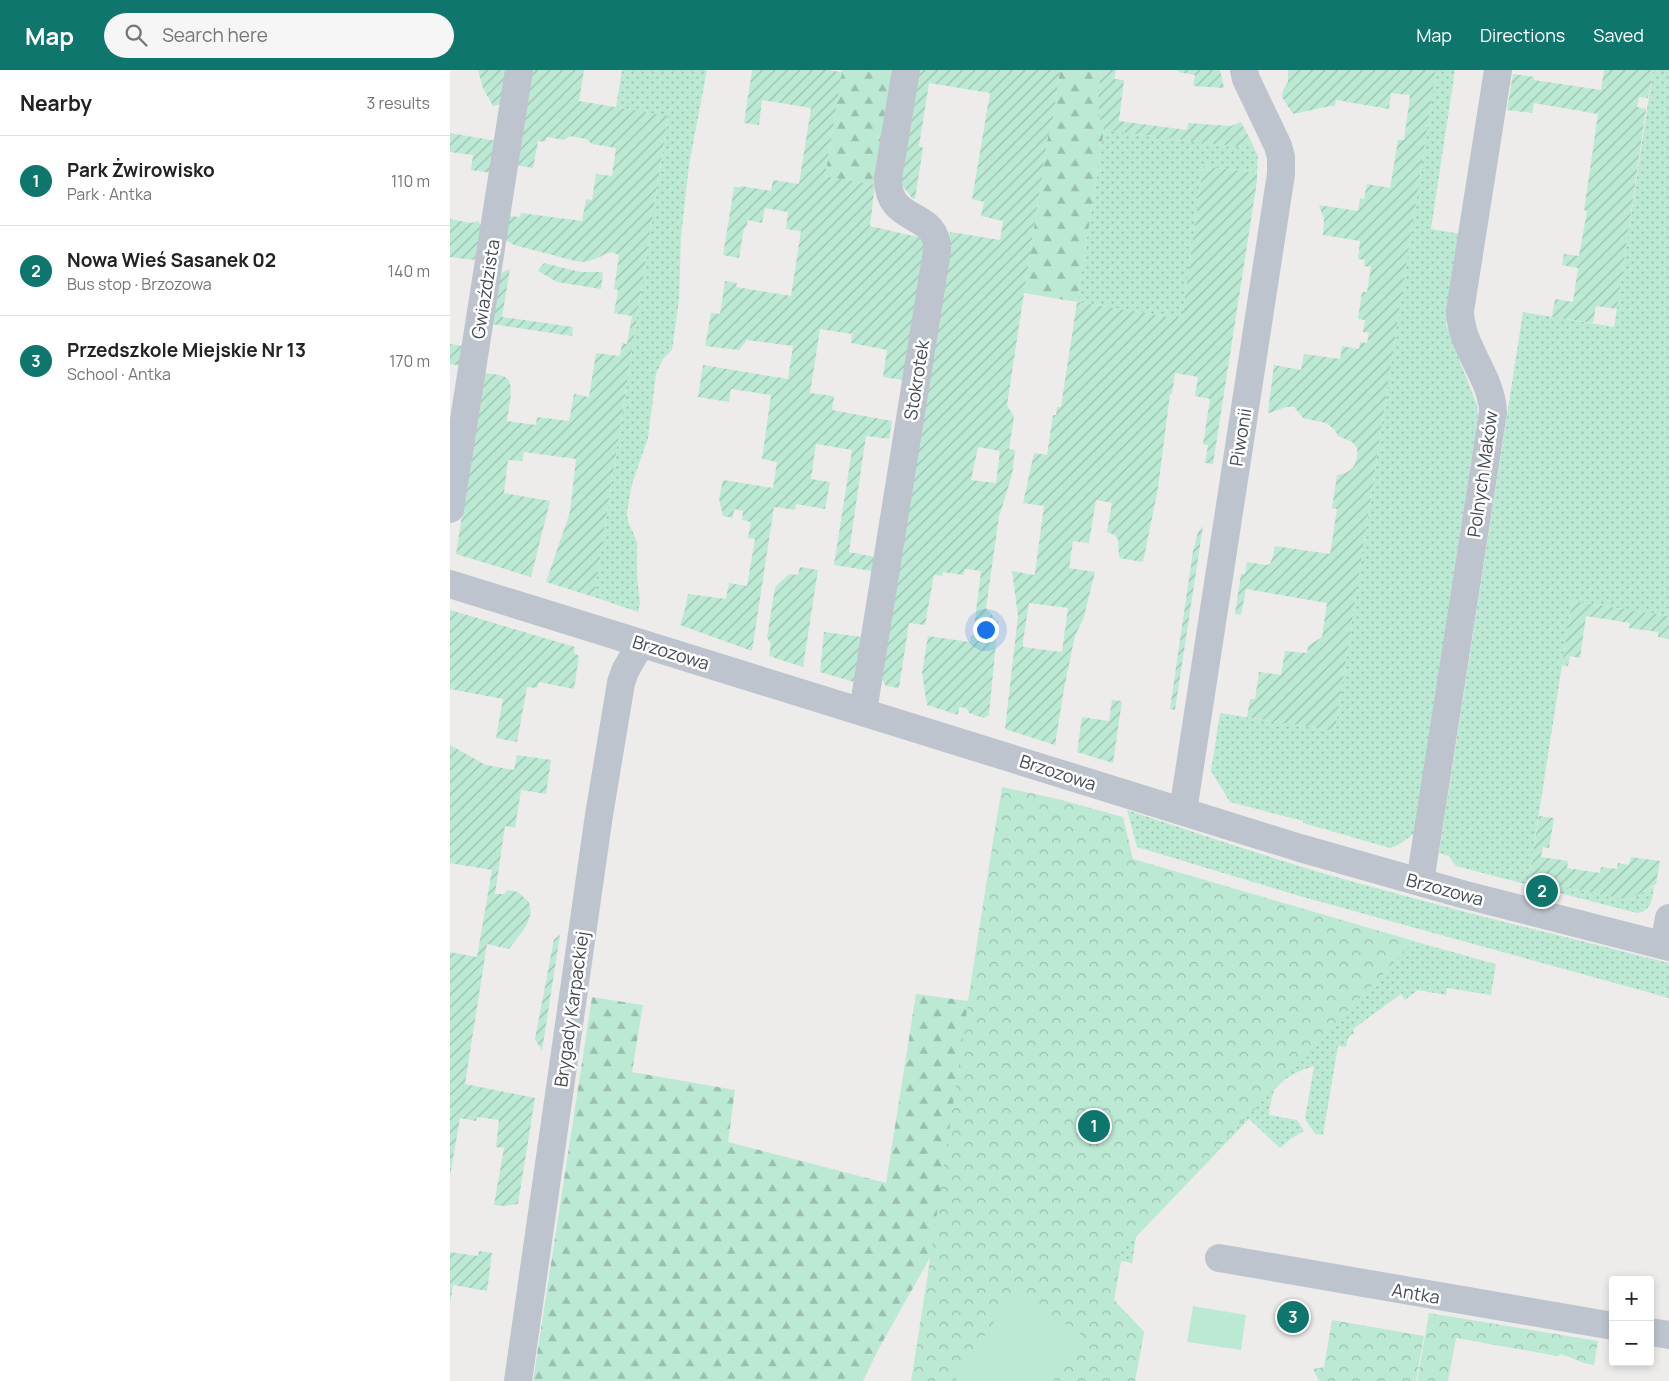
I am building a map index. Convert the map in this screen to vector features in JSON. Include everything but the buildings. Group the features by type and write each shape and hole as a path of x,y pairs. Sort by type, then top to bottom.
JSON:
{"street":[{"name":"Gwiaździsta","path":"450,509 519,70"},
{"name":"Stokrotek","path":"863,711 937,251 935,237 931,229 895,204 888,190 888,178 906,70"},
{"name":"Piwonii","path":"1183,812 1281,174 1278,146 1246,79 1244,70"},
{"name":"Polnych Maków","path":"1420,882 1493,412 1493,404 1488,390 1464,333 1460,311 1498,70"},
{"name":"Brzozowa","path":"450,584 1183,812 1420,882 1667,946"},
{"name":"Brygady Karpackiej","path":"518,1381 599,815 616,712 623,676 641,643"},
{"path":"1667,946 1669,918"},
{"name":"Antka","path":"1219,1258 1609,1325"},
{"path":"1654,1333 1669,1335"}],"green space":[{"path":"478,70 508,70 503,104 493,106 483,88"},
{"path":"530,70 584,70 579,101 668,116 594,597 546,582 570,512 576,459 524,452 522,461 508,460 504,493 550,501 531,577 456,554 484,373 500,375 508,380 511,390 507,421 536,425 537,417 569,421 574,394 589,397 596,353 620,356 622,343 627,344 632,316 614,313 618,290 614,289 619,255 608,253 584,262 514,245 504,239 508,216 520,217 521,213 582,221 586,199 592,200 596,174 612,176 616,148 592,144 586,139 570,136 564,140 547,137 545,142 538,141 533,168 515,165"},
{"path":"622,70 707,70 689,165 681,237 679,300 672,350 663,359 656,374 648,438 632,484 627,512 628,521 637,542 637,576 640,603 638,612 594,597 668,117 616,107"},
{"path":"752,70 826,70 842,72 825,176 875,185 870,226 926,239 903,380 883,377 887,350 851,343 852,334 820,329 810,393 834,396 832,410 892,421 889,439 866,436 849,552 875,557 872,571 834,565 852,450 816,444 811,479 830,482 825,509 796,504 795,510 774,507 752,651 680,625 688,594 726,599 729,583 747,586 755,539 748,538 751,522 742,520 743,511 734,509 733,518 723,516 719,499 723,480 773,488 777,462 762,459 771,395 731,389 729,402 698,397 703,365 788,379 793,346 747,340 739,350 705,346 711,313 720,314 725,281 737,283 736,287 791,296 801,231 786,229 788,212 765,208 762,223 748,220 746,228 744,228 739,258 723,255 734,187 741,186 771,191 773,180 799,184 811,108 762,100 759,125 744,123"},
{"path":"842,70 895,70 875,185 825,177"},
{"path":"919,70 1060,70 1051,130 1048,135 1007,405 1014,417 1009,449 1015,450 1012,475 999,517 986,608 998,622 989,715 984,718 969,713 966,708 959,707 958,715 927,705 922,673 928,636 970,642 971,636 973,636 981,571 965,569 963,575 943,572 942,576 934,575 925,625 909,623 899,688 886,686 880,676 950,232 1000,240 1003,221 981,216 984,202 972,199 990,93 929,83 919,146 923,148 915,199 901,184","holes":["978,447 1000,451 996,483 971,480"]},
{"path":"1060,70 1101,70 1099,108 1104,130 1077,302 1024,293"},
{"path":"1101,70 1116,70 1114,79 1124,80 1119,121 1187,130 1188,123 1231,126 1241,122 1249,137 1239,147 1104,130 1099,115"},
{"path":"1178,70 1220,70 1224,88 1193,86 1195,75 1178,72"},
{"path":"1288,70 1436,70 1335,731 1247,717 1250,699 1255,699 1259,672 1281,675 1285,651 1307,653 1308,646 1322,637 1327,603 1246,589 1241,615 1235,614 1241,574 1245,574 1247,562 1270,564 1275,546 1330,554 1337,509 1332,508 1337,475 1347,472 1356,463 1357,448 1352,442 1338,436 1335,430 1326,423 1303,418 1294,407 1287,407 1268,413 1274,365 1301,370 1304,354 1340,359 1342,346 1359,349 1360,342 1367,343 1369,333 1363,332 1365,320 1358,319 1362,292 1367,292 1371,267 1364,266 1365,260 1358,259 1360,241 1323,235 1324,219 1319,205 1358,211 1360,198 1364,199 1367,184 1390,188 1398,140 1404,140 1410,95 1391,93 1389,109 1336,100 1335,106 1293,114 1282,97 1283,90 1288,82"},
{"path":"1436,70 1455,70 1431,229 1461,234 1446,325 1477,405 1478,416 1414,834 1390,848 1303,823 1303,821 1230,802 1211,771 1220,713 1335,731"},
{"path":"1604,70 1653,70 1648,98 1639,97 1637,107 1646,109 1617,309 1596,306 1593,323 1552,317 1555,299 1573,302 1578,268 1562,265 1564,254 1579,256 1587,211 1584,210 1598,114 1534,103 1532,113 1507,110 1513,74 1534,77 1534,80 1601,90"},
{"path":"1653,70 1669,70 1669,616 1572,601 1529,877 1577,890 1629,900 1654,886 1650,904 1646,910 1637,913 1456,866 1449,856 1439,853 1523,312 1614,327"},
{"path":"1104,130 1239,147 1249,137 1258,156 1257,173 1203,166 1182,319 1077,302"},
{"path":"450,133 497,141 492,173 471,170 473,155 450,152"},
{"path":"1203,166 1257,173 1213,464 1205,463 1208,445 1203,444 1210,399 1195,396 1198,377 1175,373 1172,394 1170,394 1158,488 1143,562 1119,558 1118,540 1115,535 1107,532 1112,503 1096,500 1089,543 1073,541 1069,568 1095,572 1083,620 1075,635 1055,745 1005,729 1018,616 1012,571 1034,575 1035,573 1044,506 1023,503 1034,453 1047,455 1053,415 1056,415 1057,407 1061,407 1077,302 1182,319","holes":["1029,603 1068,608 1062,652 1023,647"]},
{"path":"450,219 471,223 478,221 483,227 479,255 473,260 450,257"},
{"path":"544,263 580,272 601,272 603,273 601,289 557,282 538,271"},
{"path":"510,269 502,317 573,327 572,336 491,324 499,274"},
{"path":"450,344 465,346 462,366 450,364"},
{"path":"1203,526 1175,710 1170,709 1193,551 1198,532"},
{"path":"800,567 818,570 803,667 769,656 771,644 767,637 775,587 789,574 798,575"},
{"path":"1572,601 1669,616 1669,639 1658,637 1658,632 1629,628 1630,623 1586,616 1580,658 1570,656 1568,666 1562,665"},
{"path":"450,610 575,647 574,653 579,656 574,689 539,682 537,688 527,687 517,742 496,738 503,699 450,689"},
{"path":"824,632 862,637 854,682 820,672"},
{"path":"1112,700 1122,701 1113,763 1077,752 1082,717 1109,721"},
{"path":"450,745 486,765 514,770 517,755 551,760 546,794 521,790 515,828 505,826 495,894 504,894 508,890 518,892 529,902 530,915 522,933 509,949 487,944 465,1084 535,1098 518,1204 504,1206 494,1205 504,1148 496,1147 499,1120 477,1117 476,1121 460,1118 450,1176 450,952 477,957 492,870 450,863"},
{"path":"1002,787 931,1256 878,1350 863,1381 533,1381 592,997 643,1005 632,1072 735,1090 728,1142 886,1183 916,994 968,1001"},
{"path":"1002,787 1058,799 1123,817 1133,859 1414,941 1119,1252 1121,1261 1114,1300 1144,1332 1135,1381 911,1381"},
{"path":"1127,810 1329,875 1669,963 1669,998 1303,897 1137,847"},
{"path":"1539,816 1554,818 1549,848 1543,847 1541,857 1568,861 1567,868 1600,873 1601,867 1617,869 1618,863 1629,865 1631,857 1660,861 1656,884 1629,900 1577,890 1529,877"},
{"path":"1384,933 1496,964 1491,995 1447,988 1446,995 1418,990 1405,1000 1401,994 1353,1029 1354,1033 1348,1038 1346,1047 1338,1046 1323,1135 1315,1134 1305,1119 1314,1066 1297,1072 1277,1086 1271,1100 1269,1115 1297,1120 1304,1131 1280,1148 1249,1119 1136,1237 1132,1263 1121,1261 1114,1300 1144,1332 1135,1381 1092,1381 1108,1239"},
{"path":"560,935 542,1051 535,1039 554,939"},
{"path":"479,1251 492,1253 487,1291 453,1285 450,1303 450,1252 478,1256"},
{"path":"1014,1291 1082,1335 1053,1381 955,1381"},
{"path":"1193,1306 1246,1315 1241,1350 1187,1342"},
{"path":"1429,1313 1598,1341 1594,1365 1561,1354 1557,1356 1456,1338 1448,1381 1417,1381"},
{"path":"1332,1320 1424,1336 1416,1381 1319,1381 1313,1369 1324,1367"}],"place":[{"name":"Nowa Wieś Sasanek 02","path":"1542,891"},
{"name":"Park Żwirowisko","path":"1094,1126"},
{"name":"Przedszkole Miejskie Nr 13","path":"1293,1317"}]}
